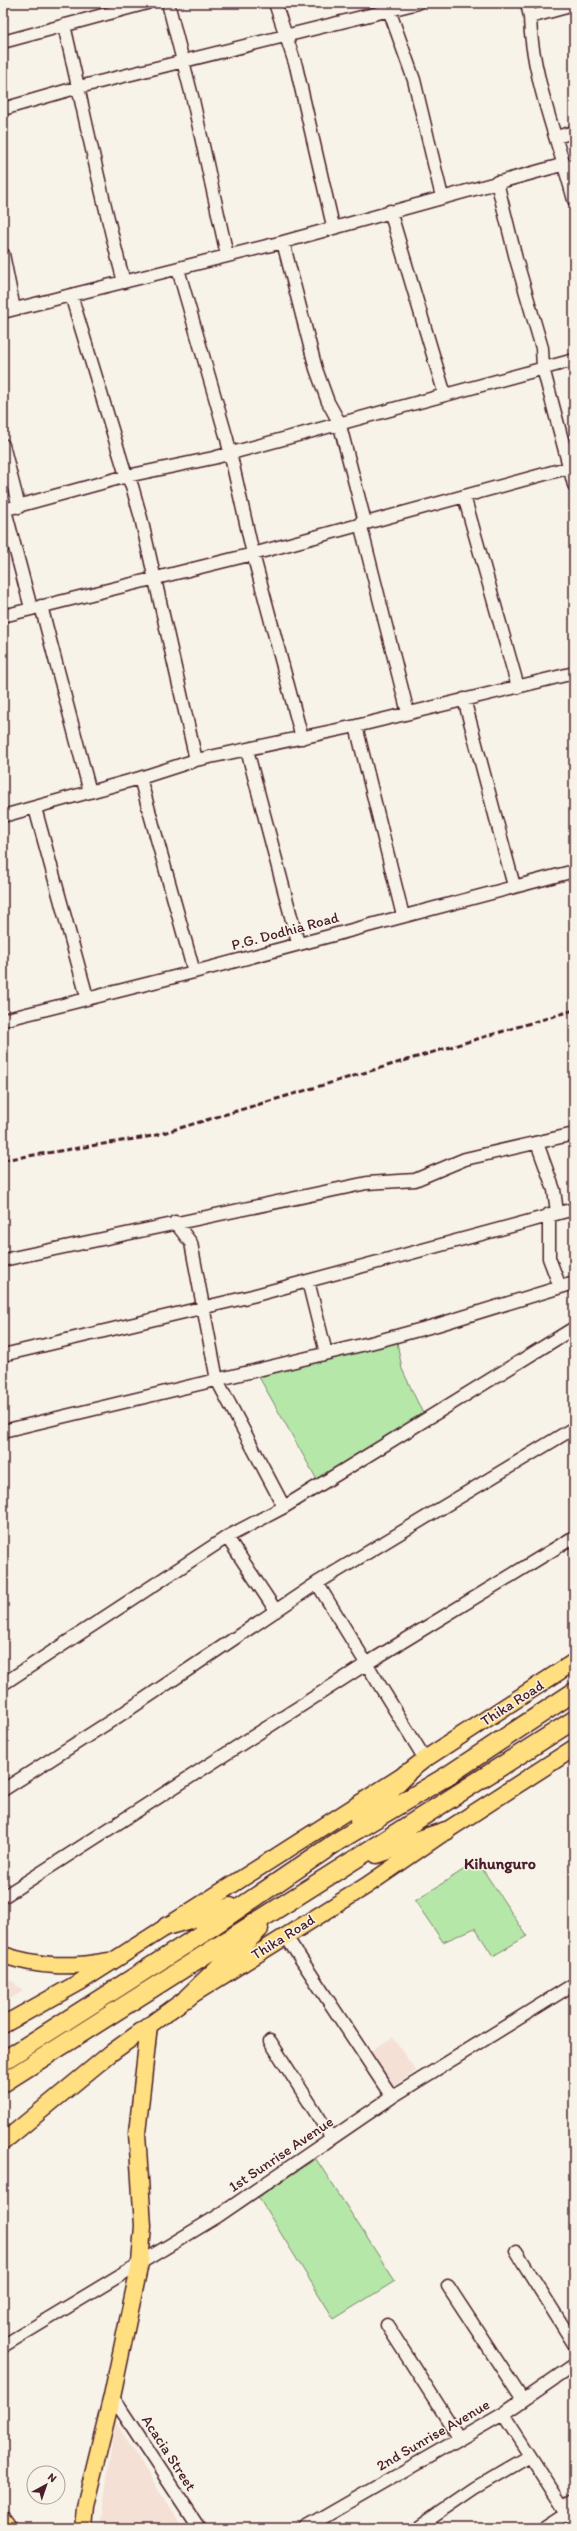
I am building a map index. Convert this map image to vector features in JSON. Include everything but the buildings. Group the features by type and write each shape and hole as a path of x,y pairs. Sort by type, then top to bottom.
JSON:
{"highway":[{"name":"Thika Road","path":"3,2061 191,1941 244,1903 338,1842 447,1776 574,1692"},
{"name":"Thika Road","path":"3,2083 574,1720"},
{"path":"338,1842 407,1773"},
{"path":"351,1862 446,1831"},
{"path":"167,1926 244,1903"},
{"path":"187,1998 227,1962 279,1908"}],"main road":[{"name":"Thika Road","path":"3,2025 80,1982 407,1773 425,1759 574,1662"},
{"name":"Thika Road","path":"3,2142 111,2053 187,1998 366,1886 446,1831 574,1748"},
{"path":"3,1955 29,1963 58,1967 113,1960"},
{"path":"83,2528 85,2506 112,2396 140,2262 143,2226 138,2133 149,2026"},
{"path":"3,2521 8,2528"}],"street":[{"path":"3,42 147,3"},
{"path":"168,3 185,62 226,255"},
{"path":"274,3 284,36 296,66 333,226"},
{"path":"3,109 79,87 185,62 388,7 418,3"},
{"path":"527,3 533,49 574,200"},
{"path":"530,17 574,5"},
{"path":"388,7 414,80 442,197"},
{"path":"64,25 79,87 100,191 124,282"},
{"path":"556,136 574,132"},
{"path":"3,254 9,311 282,242 333,226 565,164"},
{"path":"497,182 516,259 542,348 543,368 572,467 574,485"},
{"path":"390,211 445,395"},
{"path":"282,242 316,369 328,402 339,422 408,713"},
{"path":"178,269 229,453 253,554 302,738"},
{"path":"71,295 141,518 153,578 196,760"},
{"path":"90,792 36,607 4,510 20,507 127,476 229,453 339,422 574,360"},
{"path":"3,446 20,507"},
{"path":"3,616 253,554 362,523 572,467"},
{"path":"464,496 518,687"},
{"path":"3,816 140,778 196,760 356,726 464,699 574,675"},
{"path":"464,699 514,886"},
{"path":"356,726 403,916"},
{"path":"247,750 298,943"},
{"path":"140,778 194,972"},
{"path":"35,808 87,997"},
{"name":"P.G. Dodhia Road","path":"3,1020 87,997 194,972 298,943 574,871"},
{"path":"3,1260 175,1222 367,1183 415,1180 465,1159 574,1134"},
{"path":"537,1143 554,1190 549,1258 560,1287"},
{"path":"3,1355 204,1308 308,1281 553,1213 574,1209"},
{"path":"175,1222 191,1243 217,1380 284,1506"},
{"path":"308,1281 326,1353"},
{"path":"3,1431 217,1380 437,1325 574,1283"},
{"path":"3,1684 227,1537 284,1506 574,1328"},
{"path":"3,1790 125,1712 276,1612 317,1583 574,1428"},
{"path":"227,1537 276,1612"},
{"path":"3,1897 366,1664 574,1537"},
{"path":"317,1583 425,1759"},
{"path":"286,1935 392,2097"},
{"name":"1st Sunrise Avenue","path":"3,2346 218,2216 392,2097 574,1984"},
{"path":"270,2041 332,2138"},
{"path":"516,2251 574,2344"},
{"path":"448,2286 522,2399"},
{"path":"387,2325 460,2439"},
{"name":"2nd Sunrise Avenue","path":"305,2528 503,2414 522,2399 574,2365"},
{"name":"Acacia Street","path":"112,2396 199,2528"},
{"path":"503,2414 568,2519"},
{"path":"418,2528 475,2488 530,2456"},
{"path":"568,2519 574,2499"},
{"path":"544,2528 568,2519"}],"shaded area":[{"path":"11,1980 23,1991 3,2003 3,1983"},
{"path":"393,2037 416,2071 391,2088 367,2053"},
{"path":"115,2421 173,2513 183,2528 100,2528"}],"green space":[{"path":"397,1342 402,1369 426,1420 320,1485 259,1377"},
{"path":"477,1861 527,1936 493,1956 475,1928 443,1942 415,1901"},
{"path":"316,2159 395,2281 334,2319 257,2195"}],"railway":[{"path":"3,1160 153,1136 574,1010"}],"district":[{"name":"Kihunguro","path":"500,1863"}]}
